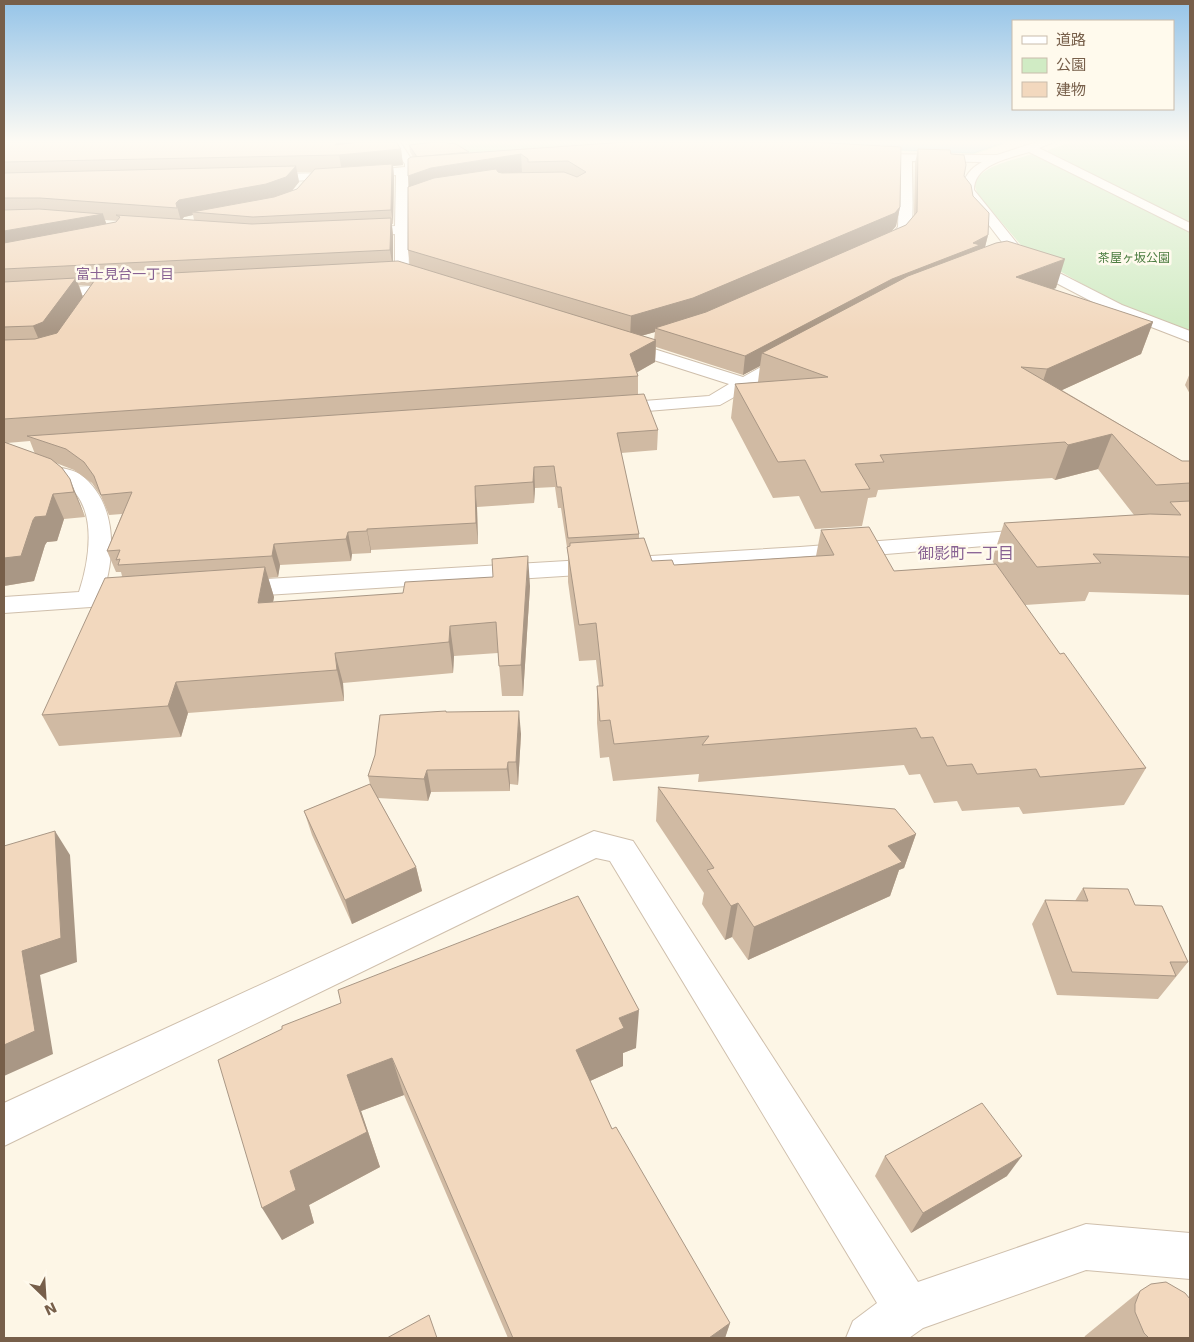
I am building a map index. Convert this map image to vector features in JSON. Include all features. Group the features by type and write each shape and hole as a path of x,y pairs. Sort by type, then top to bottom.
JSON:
{"street":[{"path":"402,205 402,275"},
{"path":"863,254 897,238 905,228 905,205"},
{"path":"979,205 1023,260 1116,308 1190,337"},
{"path":"1143,205 1190,228"},
{"path":"343,233 401,230"},
{"path":"1004,263 1023,260"},
{"path":"383,276 402,275 421,281"},
{"path":"4,296 137,289"},
{"path":"88,305 98,291"},
{"path":"601,338 744,383"},
{"path":"630,347 655,339"},
{"path":"595,409 713,401 804,350"},
{"path":"4,452 43,448"},
{"path":"4,452 71,479 90,497 99,518 100,539 97,579 90,599"},
{"path":"208,591 445,574 800,554 1060,534"},
{"path":"4,605 159,595"},
{"path":"4,1125 594,844 620,851 908,1309"},
{"path":"870,1338 908,1309 1086,1247 1190,1256"}],"green space":[{"name":"茶屋ヶ坂公園","path":"986,205 1136,205 1190,232 1190,333 1115,303 1027,252"},
{"path":"1152,205 1190,205 1190,224"}],"building":[{"path":"131,205 176,205 177,208"},
{"path":"232,205 391,205 391,210 253,217 192,212"},
{"path":"408,205 900,205 895,213 693,298 631,316 408,250"},
{"path":"917,205 981,205 989,213 988,235 973,243 980,245 892,279 745,356 655,328 706,312 906,225 917,212"},
{"path":"39,209 103,214 4,231 4,210"},
{"path":"116,215 252,224 391,218 390,250 4,269 4,243 116,222 120,217"},
{"path":"1007,241 1065,259 1016,277 1153,322 1047,369 1021,367 1182,461 1190,461 1190,483 1156,485 1112,434 1068,445 1065,442 880,455 884,462 855,464 870,489 821,492 805,460 778,462 735,384 828,377 762,353 908,276 996,243"},
{"path":"398,261 656,340 630,354 638,376 4,419 4,340 35,339 57,333 97,277"},
{"path":"76,278 43,322 33,326 4,327 4,282"},
{"path":"644,394 658,430 617,433 639,534 568,538 561,487 557,487 554,466 534,467 533,482 475,486 476,523 367,529 367,531 348,532 346,539 274,544 272,556 118,565 120,559 116,560 120,550 107,551 132,492 101,495 94,476 84,462 66,449 27,436"},
{"path":"4,442 51,459 62,468 70,479 74,492 53,494 46,516 35,517 33,520 21,556 4,558"},
{"path":"1190,501 1190,557 1093,554 1101,563 1037,567 1004,523 1150,514 1181,515 1170,502"},
{"path":"869,527 894,571 996,564 1060,654 1064,653 1146,768 1040,777 1036,769 977,774 972,764 947,766 933,737 921,738 916,728 702,745 709,736 614,744 610,720 600,721 597,686 603,686 596,623 579,625 567,547 570,546 570,543 644,538 652,561 672,560 674,565 834,555 821,530"},
{"path":"528,556 521,665 499,666 496,622 450,626 449,642 335,653 337,670 176,682 168,706 42,715 105,578 265,567 258,603 403,593 405,582 493,577 492,559"},
{"path":"446,711 519,711 516,762 508,762 507,769 427,770 424,779 368,776 375,755 380,715"},
{"path":"370,784 416,867 345,900 304,811"},
{"path":"658,787 895,809 916,834 888,846 902,862 754,927 738,903 731,906 707,870 714,868"},
{"path":"55,831 61,938 22,951 35,1031 4,1045 4,846"},
{"path":"1083,888 1128,889 1135,905 1162,906 1188,962 1170,962 1176,976 1072,972 1045,900 1088,901"},
{"path":"578,896 639,1010 619,1018 624,1028 576,1050 612,1129 616,1127 730,1323 709,1338 513,1338 392,1058 347,1075 367,1132 290,1171 296,1190 262,1208 218,1060 282,1029 282,1026 341,1003 338,990"},
{"path":"982,1103 1022,1156 923,1213 885,1156"},
{"path":"1166,1282 1185,1293 1190,1299 1190,1338 1149,1338 1144,1333 1135,1312 1135,1304 1140,1291 1151,1284"},
{"path":"429,1315 437,1338 387,1338"}],"district":[{"name":"富士見台一丁目","path":"125,274"},
{"name":"御影町一丁目","path":"966,553"}]}
